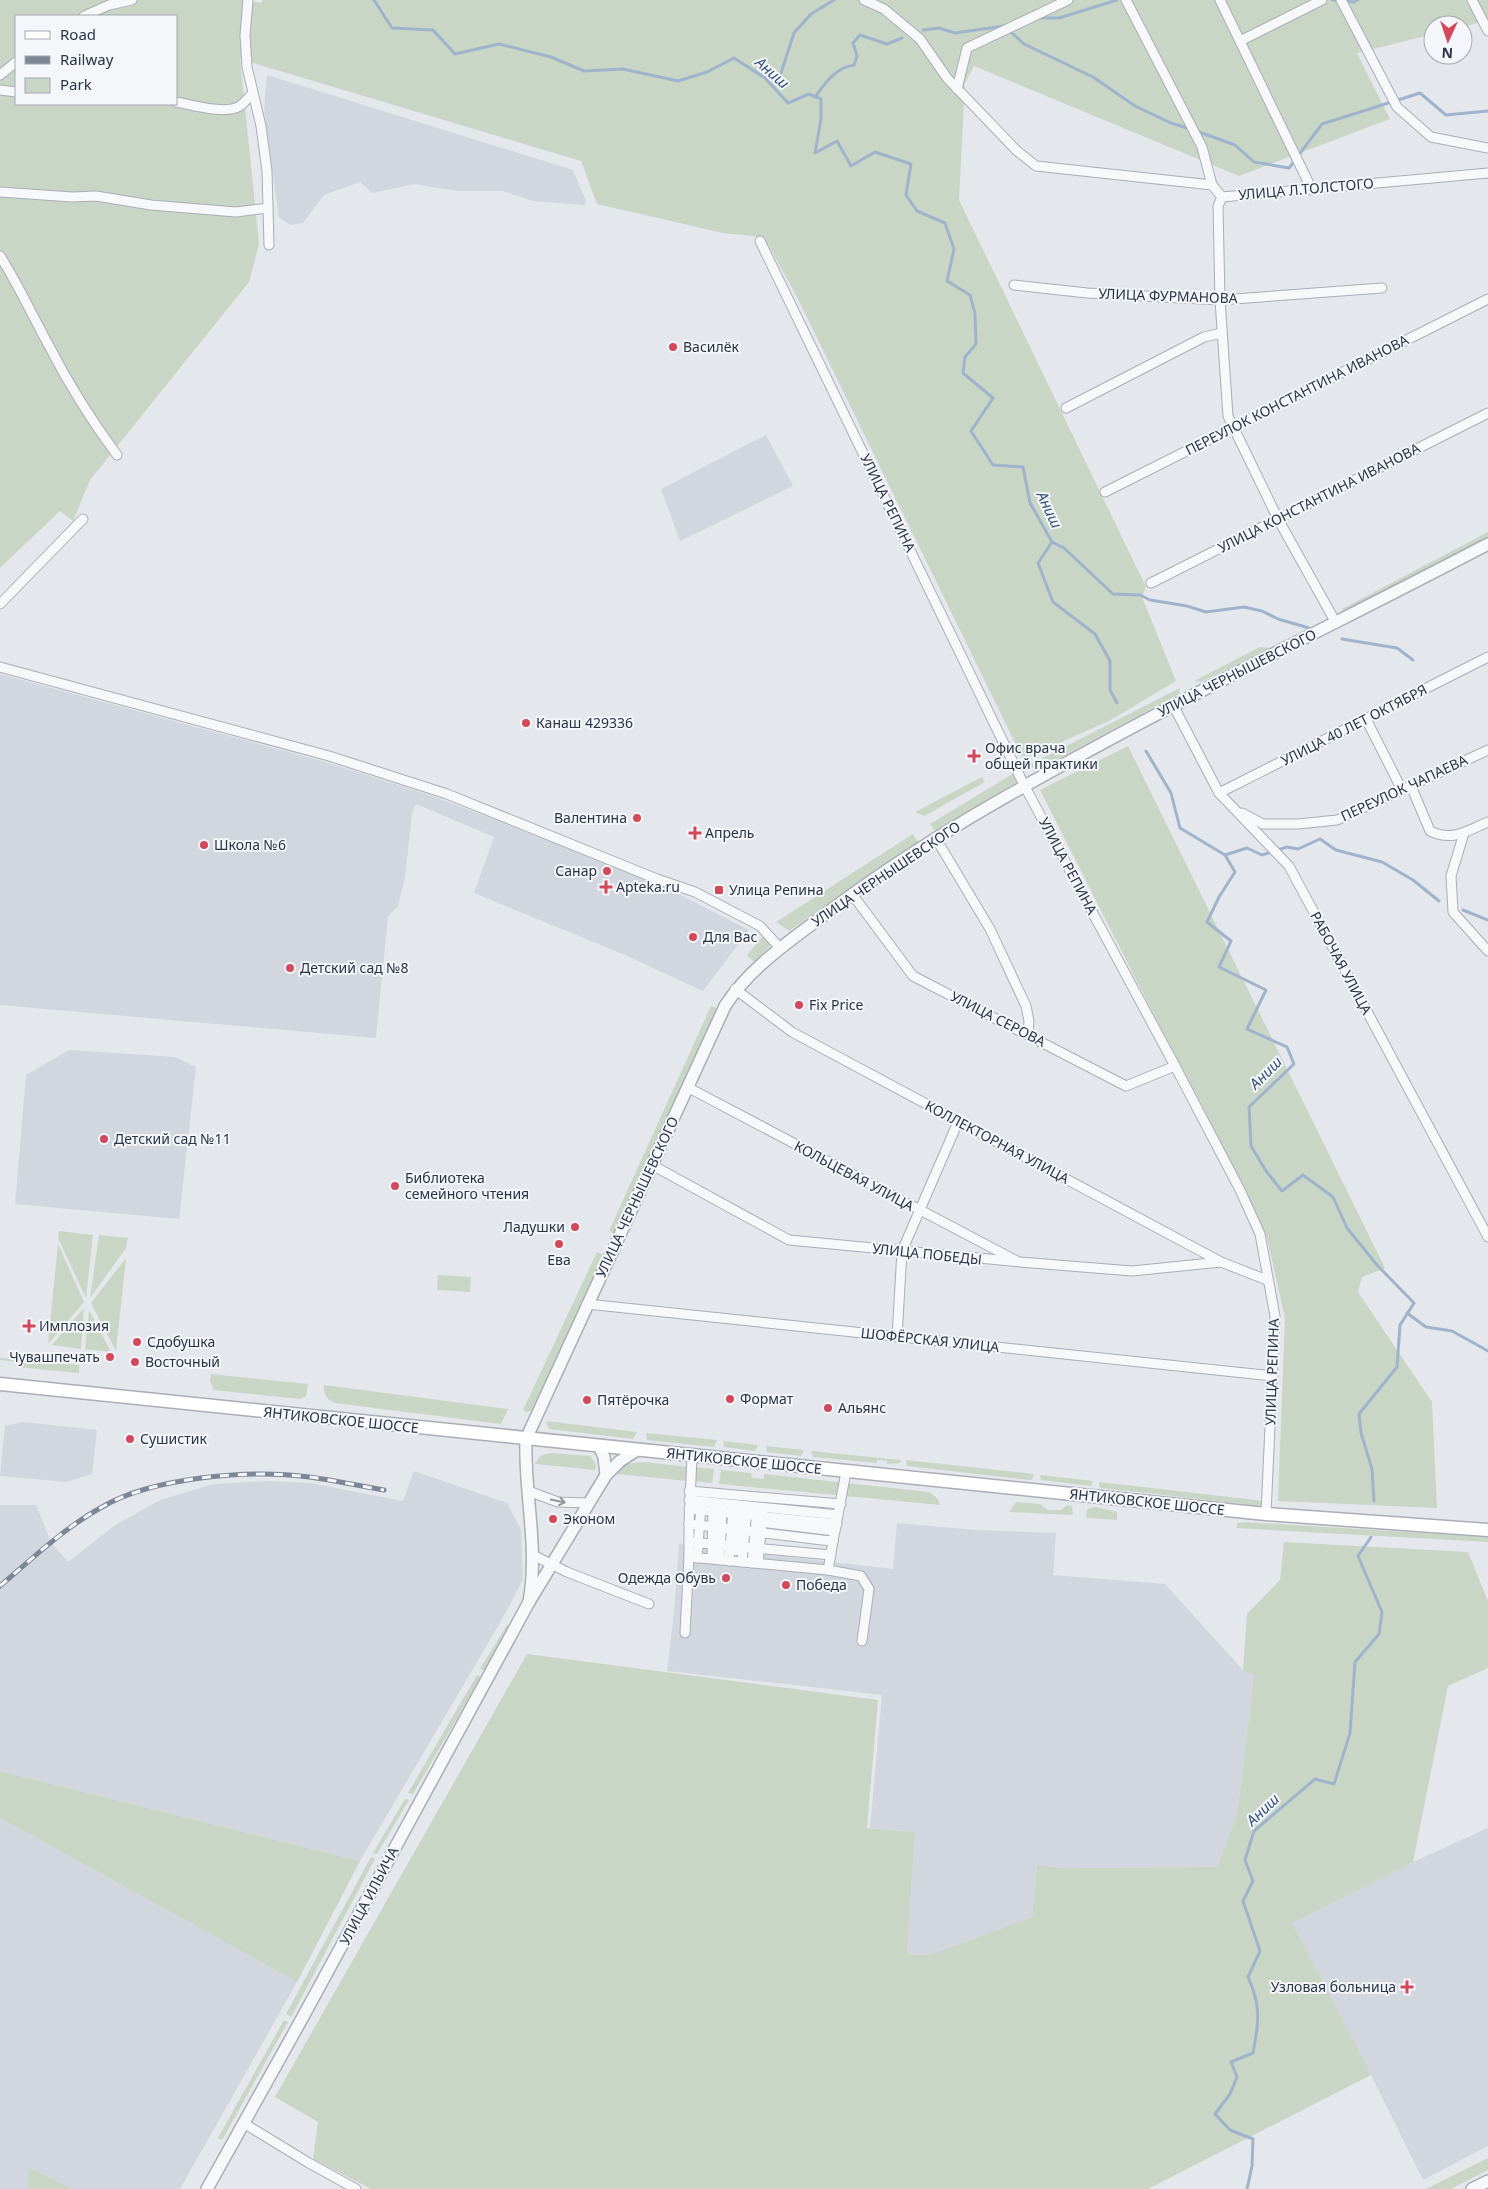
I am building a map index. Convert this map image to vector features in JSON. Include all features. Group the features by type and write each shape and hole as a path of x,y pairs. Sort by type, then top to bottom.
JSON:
{"main road":[{"name":"ЯНТИКОВСКОЕ ШОССЕ","path":"0,1384 1266,1514 1488,1530"}],"street":[{"path":"86,15 109,4 132,0"},
{"path":"248,0 247,67 262,134 267,171 268,244"},
{"path":"864,0 884,9 920,39 947,78 1016,150 1036,166 1212,185 1202,147 1126,0"},
{"path":"884,9 891,0"},
{"path":"958,89 967,48 1068,0"},
{"path":"1220,0 1312,190"},
{"path":"1240,41 1322,0"},
{"path":"1341,0 1397,107 1431,138 1488,148"},
{"path":"1472,0 1487,28"},
{"path":"0,75 15,63"},
{"path":"0,90 15,92"},
{"path":"178,102 206,108 232,108 240,106 252,94"},
{"name":"УЛИЦА Л.ТОЛСТОГО","path":"1212,185 1222,197 1488,173"},
{"path":"0,192 72,197 96,196 151,205 236,212 268,208"},
{"path":"1222,197 1218,206 1220,300 1228,416 1278,520 1336,623"},
{"name":"УЛИЦА РЕПИНА","path":"760,240 1024,785 1175,1066 1240,1190 1260,1234 1275,1316 1266,1514"},
{"path":"0,256 81,402 117,455"},
{"name":"УЛИЦА ФУРМАНОВА","path":"1014,285 1087,293 1220,300 1382,288"},
{"name":"ПЕРЕУЛОК КОНСТАНТИНА ИВАНОВА","path":"1105,492 1488,299"},
{"path":"1066,408 1204,337 1222,333"},
{"name":"УЛИЦА КОНСТАНТИНА ИВАНОВА","path":"1151,583 1488,413"},
{"path":"0,604 83,519"},
{"name":"УЛИЦА ЧЕРНЫШЕВСКОГО","path":"526,1439 587,1304 689,1088 725,1006 735,989 780,948 852,894 935,838 1024,785 1174,705 1488,544"},
{"name":"УЛИЦА 40 ЛЕТ ОКТЯБРЯ","path":"1219,793 1488,657"},
{"path":"0,667 329,756 447,794 695,892 760,926 780,948"},
{"name":"РАБОЧАЯ УЛИЦА","path":"1174,705 1219,793 1289,866 1487,1231"},
{"path":"1366,719 1430,831 1449,837 1464,833 1488,822"},
{"name":"ПЕРЕУЛОК ЧАПАЕВА","path":"1233,808 1263,824 1298,824 1337,820 1488,750"},
{"path":"1464,833 1451,876 1454,912 1488,951"},
{"path":"935,838 990,929 1026,1006 1029,1021 1028,1035"},
{"name":"УЛИЦА СЕРОВА","path":"852,894 913,976 1126,1086 1175,1066"},
{"name":"КОЛЛЕКТОРНАЯ УЛИЦА","path":"735,989 792,1032 1221,1262 1267,1280"},
{"name":"КОЛЬЦЕВАЯ УЛИЦА","path":"689,1088 1020,1262"},
{"path":"897,1337 902,1251 958,1122"},
{"name":"УЛИЦА ПОБЕДЫ","path":"652,1165 789,1240 1132,1271 1221,1262"},
{"name":"ШОФЁРСКАЯ УЛИЦА","path":"587,1304 1272,1376"},
{"name":"УЛИЦА ИЛЬИЧА","path":"526,1439 525,1466 534,1555 532,1585 528,1602"},
{"path":"599,1446 604,1457 606,1476"},
{"name":"УЛИЦА ИЛЬИЧА","path":"207,2189 245,2124 528,1602 606,1476 620,1461 637,1450"},
{"path":"689,1542 692,1456"},
{"path":"803,1567 833,1512 846,1472"},
{"path":"528,1491 562,1503 589,1503"},
{"path":"689,1502 735,1499 794,1500 833,1512"},
{"path":"699,1526 735,1499 784,1509 821,1513 833,1512"},
{"path":"735,1499 756,1521"},
{"path":"717,1559 717,1528 735,1499"},
{"path":"685,1633 731,1530 735,1499"},
{"path":"735,1499 749,1532 758,1563"},
{"path":"735,1499 767,1534"},
{"path":"717,1559 735,1499"},
{"path":"717,1559 735,1499"},
{"path":"717,1559 735,1499"},
{"path":"735,1499 758,1563"},
{"path":"794,1500 784,1509 781,1535 803,1567"},
{"path":"794,1500 803,1511 800,1538 803,1567"},
{"path":"794,1500 803,1567"},
{"path":"689,1502 833,1512"},
{"path":"689,1502 833,1512"},
{"path":"689,1502 756,1521 833,1512"},
{"path":"821,1513 833,1512"},
{"path":"831,1555 833,1512"},
{"path":"803,1567 818,1540 821,1513"},
{"path":"717,1559 749,1532 756,1521"},
{"path":"689,1524 833,1541"},
{"path":"699,1526 717,1559"},
{"path":"758,1563 767,1534"},
{"path":"689,1542 717,1559 803,1567 861,1576 869,1589 862,1641"},
{"path":"689,1542 831,1555"},
{"path":"534,1555 567,1572 649,1604"},
{"path":"803,1567 831,1555"},
{"path":"245,2124 356,2189"},
{"path":"1472,2189 1488,2181"}],"shaded area":[{"path":"267,75 573,170 586,201 585,205 533,201 503,191 457,191 414,184 372,193 360,182 324,195 303,223 291,225 279,218 264,108"},
{"path":"766,435 793,486 680,541 661,489"},
{"path":"0,674 325,762 433,796 655,882 749,930 703,991 625,955 474,893 494,837 416,804 412,813 405,877 398,906 388,916 376,1038 0,1005"},
{"name":"Детский сад №11","path":"69,1050 175,1057 196,1067 179,1219 15,1204 26,1075"},
{"path":"23,1422 97,1430 92,1474 67,1482 0,1476 5,1426"},
{"path":"414,1471 507,1503 521,1530 523,1579 505,1614 360,1861 0,1771 0,1505 36,1505 51,1542 68,1562 114,1526 160,1500 214,1484 267,1481 310,1483 403,1501"},
{"path":"897,1523 975,1530 1056,1533 1053,1575 1165,1584 1243,1670 1254,1674 1237,1815 1217,1867 1063,1868 1037,1865 1032,1917 929,1955 907,1954 915,1832 870,1828 882,1695 667,1671 679,1544 893,1569"},
{"path":"0,1818 297,1982 180,2189 74,2189 28,2167 28,2189 0,2189"},
{"name":"Узловая больница","path":"1488,1828 1488,2146 1423,2180 1371,2075 1291,1923 1413,1862"}],"green space":[{"path":"0,0 241,0 262,3 262,0 1488,0 1488,20 1473,24 1473,15 1423,15 1423,36 1357,53 1390,119 1239,176 974,66 965,83 959,200 1146,587 1142,597 1176,681 1109,721 1023,759 797,297 764,237 723,233 597,204 581,161 240,59 259,244 249,282 90,480 73,521 60,511 0,568"},
{"path":"1488,532 1488,538 1348,612 1342,609"},
{"path":"1260,647 1270,648 1201,682 1194,681"},
{"path":"1180,688 1179,694 1040,768 1031,768 1029,765"},
{"path":"1128,746 1385,1268 1362,1277 1358,1292 1432,1402 1437,1508 1278,1501 1285,1318 1267,1238 1040,790"},
{"path":"1016,772 1018,781 935,831 930,824"},
{"path":"982,777 985,782 924,816 915,812"},
{"path":"913,834 918,842 789,931 776,922"},
{"path":"764,935 772,944 754,962 747,955"},
{"path":"711,1006 719,1009 615,1234 609,1231"},
{"path":"59,1231 93,1235 86,1298 58,1238"},
{"path":"99,1235 128,1238 126,1248 90,1298"},
{"path":"58,1244 84,1302 48,1344"},
{"path":"597,1252 605,1256 531,1411 526,1412 523,1410"},
{"path":"126,1258 116,1351 91,1303"},
{"path":"438,1275 471,1277 470,1292 437,1290"},
{"path":"84,1308 81,1349 52,1345"},
{"path":"89,1310 111,1352 85,1349"},
{"path":"0,1358 79,1365 79,1373 17,1367 16,1362 0,1360"},
{"path":"211,1374 308,1384 306,1396 300,1399 214,1390 210,1381"},
{"path":"324,1385 508,1409 501,1424 335,1403 326,1396"},
{"path":"546,1421 637,1432 633,1439 549,1429"},
{"path":"646,1433 717,1440 714,1447 647,1440"},
{"path":"723,1441 758,1445 755,1451 724,1447"},
{"path":"766,1446 804,1450 801,1456 767,1452"},
{"path":"811,1451 901,1460 900,1463 887,1464 887,1461 877,1460 877,1463 813,1457"},
{"path":"550,1453 590,1456 596,1464 595,1470 535,1464 540,1456"},
{"path":"906,1460 1034,1474 1030,1480 907,1466"},
{"path":"644,1462 689,1467 688,1481 617,1474 624,1464"},
{"path":"694,1467 714,1469 712,1483 693,1481"},
{"path":"721,1470 751,1473 752,1478 764,1479 764,1474 929,1492 938,1499 940,1505 719,1484"},
{"path":"1040,1475 1093,1481 1091,1486 1041,1480"},
{"path":"1099,1482 1264,1501 1262,1506 1101,1488"},
{"path":"1016,1502 1040,1504 1048,1510 1061,1510 1067,1505 1072,1506 1073,1515 1009,1512"},
{"path":"1096,1507 1117,1512 1117,1520 1086,1518 1087,1509"},
{"path":"1238,1523 1488,1537 1488,1542 1236,1528"},
{"path":"1284,1542 1468,1552 1488,1601 1488,1668 1448,1686 1413,1862 1292,1923 1371,2075 1148,2189 371,2189 313,2159 318,2122 275,2097 527,1654 878,1700 867,1828 915,1832 907,1954 929,1955 1032,1917 1037,1865 1063,1868 1217,1867 1237,1815 1254,1675 1243,1670 1247,1614 1280,1580"},
{"path":"507,1625 510,1627 485,1671 480,1669"},
{"path":"477,1675 481,1677 413,1794 408,1793"},
{"path":"0,1771 360,1861 297,1982 0,1818"},
{"path":"405,1799 409,1800 377,1854 373,1853"},
{"path":"371,1857 375,1859 291,2017 286,2014"},
{"path":"284,2020 288,2022 222,2140 218,2138"},
{"path":"1488,2158 1488,2170 1451,2189 1426,2189"},
{"path":"28,2167 74,2189 28,2189"}],"waterway":[{"name":"Аниш","path":"374,0 392,28 433,30 455,54 499,44 551,57 584,71 623,69 678,81 707,72 734,58 765,78 788,103 809,94 821,99 821,119 815,153 837,141 851,166 875,152 911,164 906,195 917,211 945,223 954,249 947,281 970,295 975,314 976,344 965,357 963,373 993,398 971,431 993,465 1023,467 1030,503 1052,542 1038,563 1053,602 1095,634 1110,661 1110,690 1117,703"},
{"path":"765,78 779,76 794,33 811,14 834,0"},
{"path":"1038,18 1059,18 1117,0"},
{"path":"1332,0 1354,2 1358,0"},
{"path":"923,30 939,28 955,33 1004,26 1024,44 1093,77 1135,106 1171,123 1190,129"},
{"path":"815,97 836,72 854,65 857,56 853,43 860,35 887,44 902,38"},
{"path":"1196,131 1235,145 1254,162 1289,168 1322,124 1420,93 1446,115 1488,111"},
{"path":"1052,542 1064,548 1113,594 1140,595 1150,600 1187,606 1206,612 1244,607 1262,611 1278,619 1309,628"},
{"path":"1342,639 1397,648 1413,660"},
{"name":"Аниш","path":"1146,751 1171,793 1180,828 1225,855 1235,872 1219,897 1207,922 1231,941 1219,967 1266,990 1247,1029 1287,1047 1294,1064 1249,1107 1251,1146 1266,1171 1282,1191 1303,1175 1333,1197 1347,1228 1377,1265 1414,1303 1400,1325 1397,1367 1359,1414 1361,1433 1372,1469 1374,1501"},
{"path":"1225,855 1247,848 1262,855 1287,847 1298,849 1320,839 1336,850 1382,862 1413,880 1439,901"},
{"path":"1463,910 1488,920"},
{"path":"1407,1313 1426,1327 1452,1331 1488,1351"},
{"name":"Аниш","path":"1247,2189 1252,2166 1253,2139 1230,2130 1215,2114 1230,2094 1237,2077 1231,2062 1253,2053 1257,2032 1257,2005 1248,1977 1260,1951 1243,1901 1253,1881 1245,1860 1254,1831 1315,1779 1334,1784 1350,1733 1355,1662 1379,1634 1382,1612 1358,1556 1371,1537"}],"railway":[{"path":"0,1586 49,1544 88,1515 123,1497 175,1482 231,1475 286,1475 309,1477 384,1490"}],"place":[{"name":"Василёк","path":"673,347"},
{"name":"Канаш 429336","path":"526,723"},
{"name":"Офис врача общей практики","path":"974,756"},
{"name":"Валентина","path":"637,818"},
{"name":"Апрель","path":"695,833"},
{"name":"Школа №6","path":"204,845"},
{"name":"Санар","path":"607,871"},
{"name":"Apteka.ru","path":"606,887"},
{"name":"Улица Репина","path":"719,890"},
{"name":"Для Вас","path":"693,937"},
{"name":"Детский сад №8","path":"290,968"},
{"name":"Fix Price","path":"799,1005"},
{"name":"Детский сад №11","path":"104,1139"},
{"name":"Библиотека семейного чтения","path":"395,1186"},
{"name":"Ладушки","path":"575,1227"},
{"name":"Ева","path":"559,1244"},
{"name":"Имплозия","path":"29,1326"},
{"name":"Сдобушка","path":"137,1342"},
{"name":"Чувашпечать","path":"110,1357"},
{"name":"Восточный","path":"135,1362"},
{"name":"Формат","path":"730,1399"},
{"name":"Пятёрочка","path":"587,1400"},
{"name":"Альянс","path":"828,1408"},
{"name":"Сушистик","path":"130,1439"},
{"name":"Эконом","path":"553,1519"},
{"name":"Одежда Обувь","path":"726,1578"},
{"name":"Победа","path":"786,1585"},
{"name":"Узловая больница","path":"1407,1987"}]}
